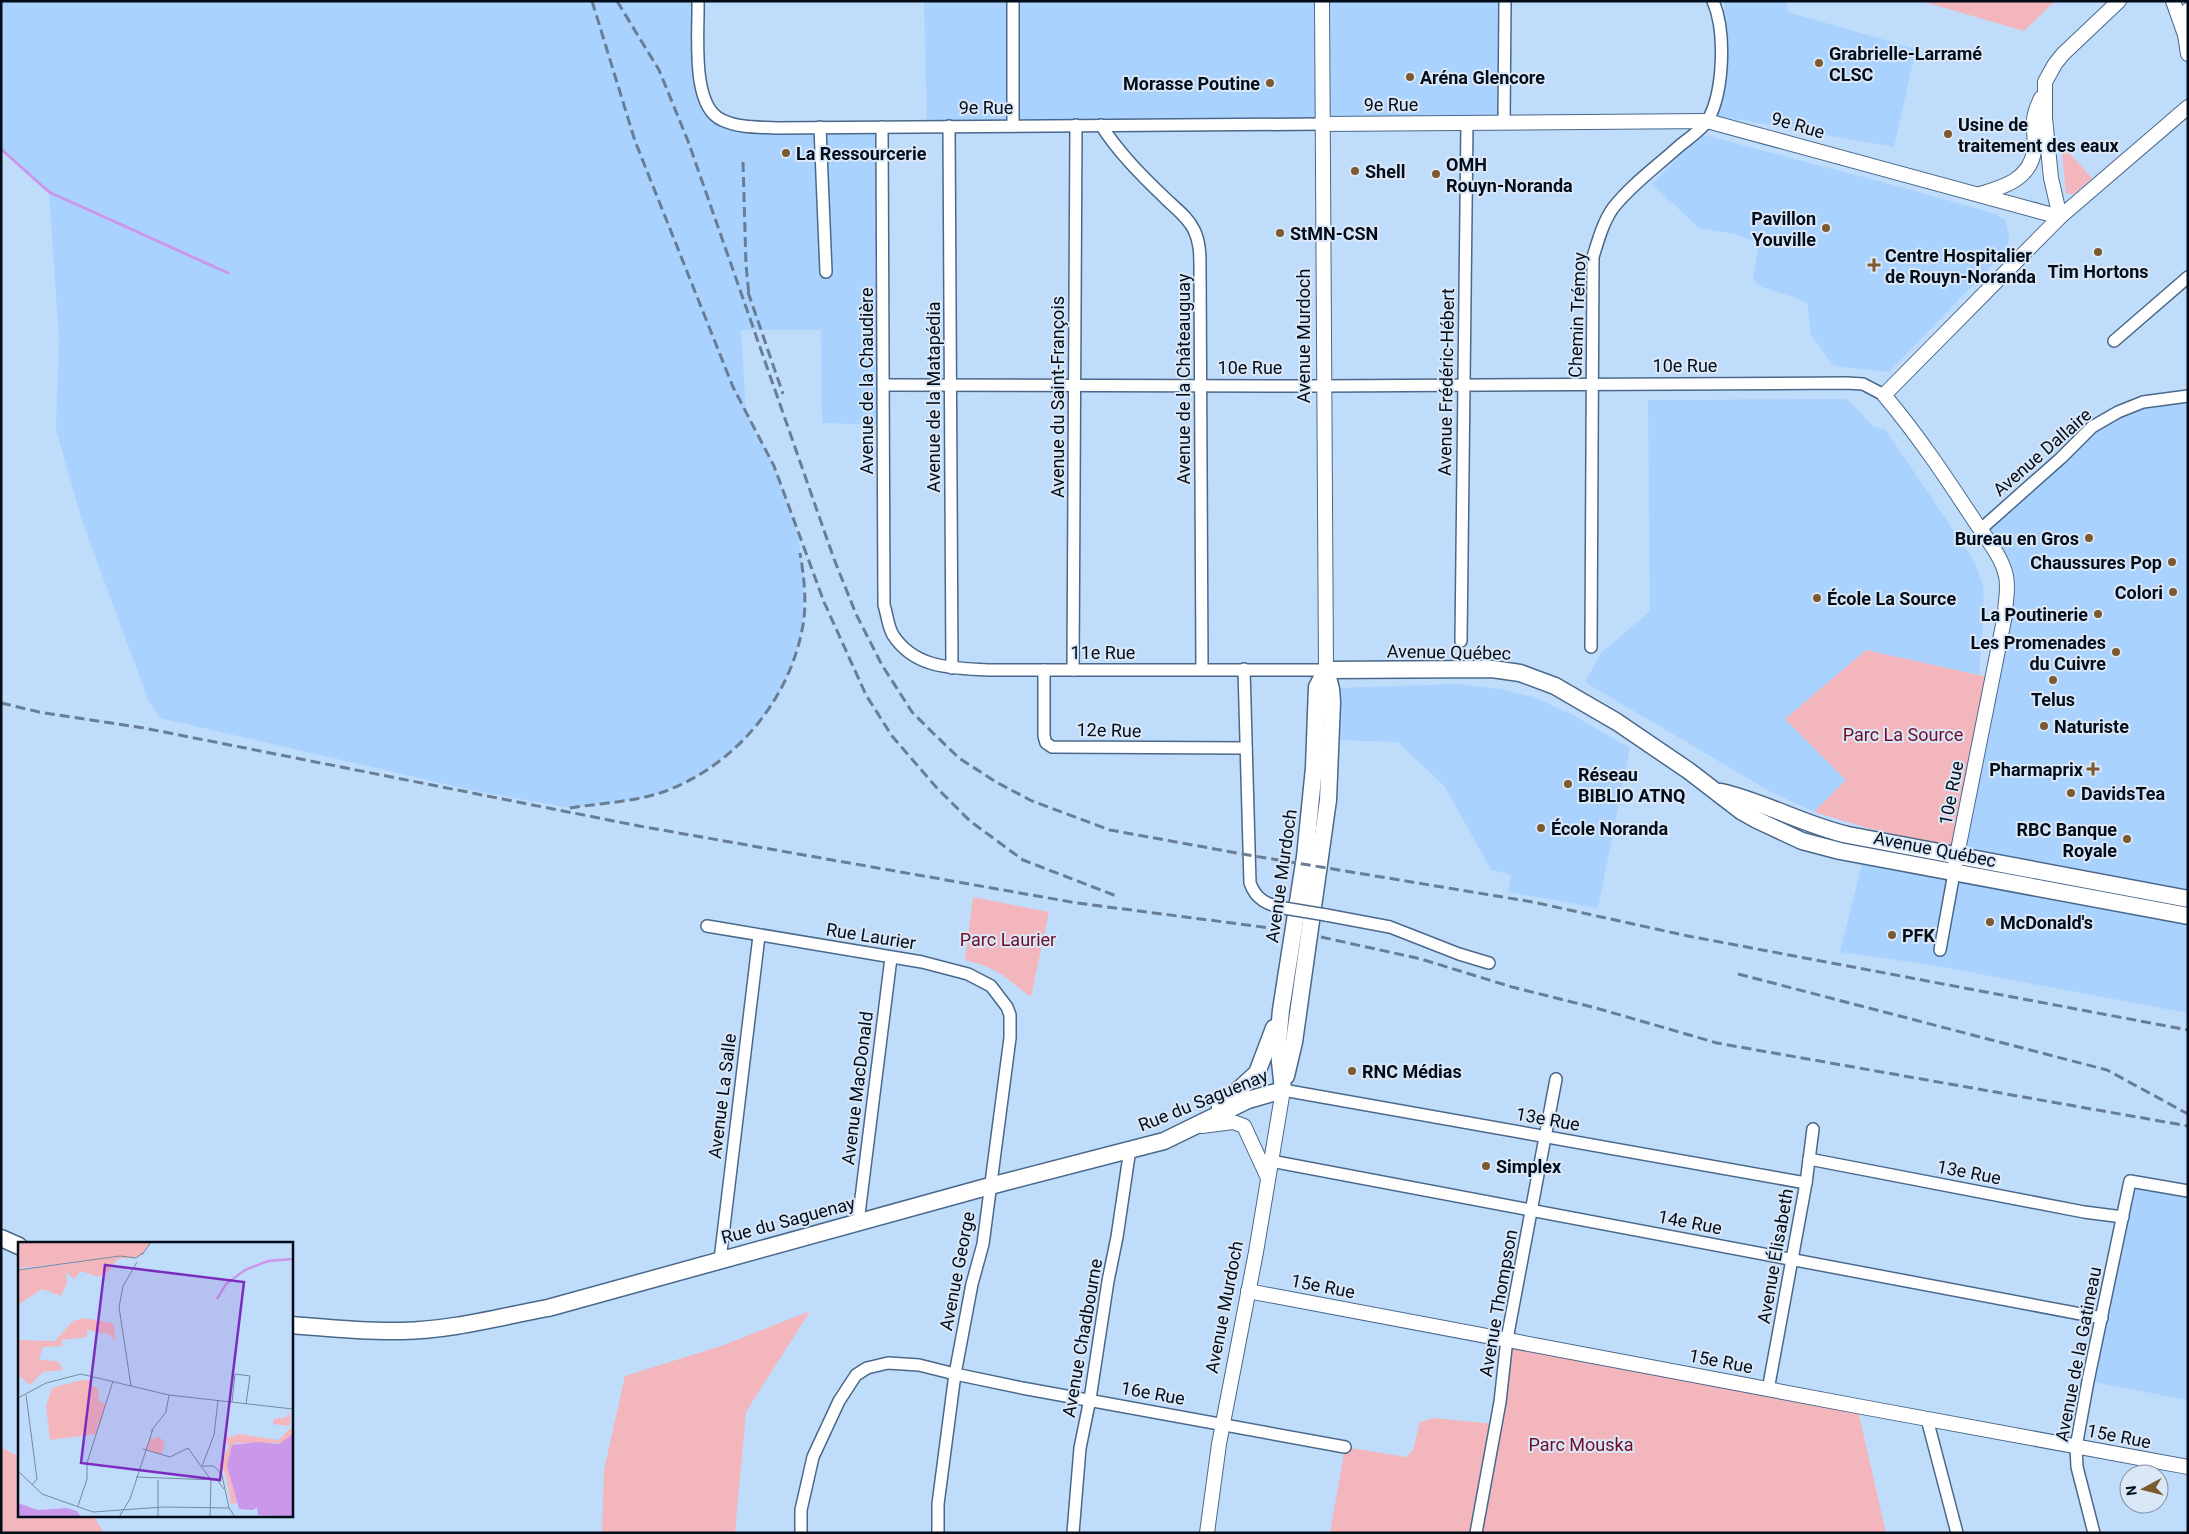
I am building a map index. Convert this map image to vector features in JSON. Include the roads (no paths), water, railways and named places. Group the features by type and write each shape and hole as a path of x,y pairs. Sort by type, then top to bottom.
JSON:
{"main road":[{"name":"Avenue Québec","path":"1326,670 1492,669 1520,673 1555,686 1577,698 1617,722 1718,791 1749,816 1809,843 1840,851 1954,873 2188,916"},
{"name":"Avenue Murdoch","path":"1283,1090 1278,1043 1283,997 1306,857 1314,768 1317,687 1326,670"},
{"name":"Avenue Murdoch","path":"1283,1090 1294,1042 1328,800 1332,702 1331,688 1326,670"},
{"name":"Avenue Québec","path":"1718,791 1747,798 1794,819 1833,832 2188,899"},
{"path":"1186,1130 1224,1104 1257,1073 1272,1037 1283,997"},
{"name":"Rue du Saguenay","path":"292,1325 354,1330 402,1331 476,1324 575,1301 990,1186 1164,1141 1248,1100 1283,1090"},
{"path":"1,1238 18,1246"}],"street":[{"name":"9e Rue","path":"698,1 700,84 702,95 713,114 721,120 744,126 882,127 1707,121 2060,217"},
{"path":"1012,1 1013,126"},
{"name":"Avenue Murdoch","path":"1322,1 1326,670"},
{"path":"1504,122 1505,1"},
{"name":"Chemin Trémoy","path":"1591,647 1593,257 1612,209 1707,121 1715,100 1722,47 1718,12 1713,1"},
{"path":"1979,195 2001,188 2019,178 2029,167 2034,151 2034,118 2052,69 2063,54 2119,1"},
{"path":"2173,1 2185,35 2188,54"},
{"path":"2185,35 2188,10"},
{"path":"2044,90 2051,178 2060,217"},
{"path":"1884,395 2060,217 2188,107"},
{"name":"Avenue Frédéric-Hébert","path":"1461,641 1467,123"},
{"name":"Avenue du Saint-François","path":"1074,670 1076,125"},
{"name":"Avenue de la Châteauguay","path":"1101,125 1108,137 1136,169 1185,216 1194,229 1198,240 1200,268 1202,669"},
{"name":"Avenue de la Matapédia","path":"949,126 952,668"},
{"path":"820,127 826,272"},
{"name":"Avenue de la Chaudière","path":"882,127 884,604 892,633"},
{"path":"2114,341 2188,277"},
{"name":"10e Rue","path":"884,385 1323,386 1847,383 1863,384 1884,395 1904,417 2001,561 2008,589 1998,652 1940,950"},
{"name":"Avenue Dallaire","path":"1980,529 2061,458 2092,427 2118,412 2144,402 2188,396"},
{"name":"11e Rue","path":"892,633 903,647 921,660 930,664 952,668 1044,670 1326,670"},
{"path":"1244,669 1250,883 1252,890 1263,902 1284,908 1390,927 1459,954 1489,963"},
{"name":"12e Rue","path":"1044,670 1044,736 1046,743 1052,747 1246,748"},
{"name":"Rue Laurier","path":"707,926 922,962 956,971 982,980 991,986 1007,1007 1010,1015"},
{"name":"Avenue La Salle","path":"720,1260 759,936"},
{"name":"Avenue MacDonald","path":"858,1222 892,958"},
{"name":"Avenue George","path":"938,1533 938,1504 955,1374 963,1324 982,1244 1010,1038 1010,1015"},
{"name":"Avenue Thompson","path":"1476,1533 1500,1402 1507,1339 1556,1079"},
{"name":"Avenue Murdoch","path":"1207,1533 1213,1482 1283,1090"},
{"name":"13e Rue","path":"1283,1090 1806,1183"},
{"path":"1186,1130 1215,1123 1233,1122 1244,1126 1268,1178"},
{"name":"Avenue Élisabeth","path":"1768,1390 1806,1183 1813,1129"},
{"name":"Avenue Chadbourne","path":"1073,1533 1080,1448 1090,1399 1130,1149"},
{"name":"13e Rue","path":"1809,1159 2084,1212 2123,1217"},
{"name":"14e Rue","path":"1271,1161 2102,1318"},
{"name":"Avenue de la Gatineau","path":"2094,1533 2078,1466 2076,1447 2130,1181 2188,1191"},
{"name":"15e Rue","path":"1248,1290 1768,1390 2188,1466"},
{"name":"16e Rue","path":"801,1533 801,1510 813,1457 839,1401 856,1375 867,1368 899,1362 1345,1447"},
{"path":"1927,1419 1956,1533"}],"waterway":[{"path":"1,149 49,192 228,273"}],"railway":[{"path":"592,1 635,141 733,387 774,466 824,602 866,695 892,736 936,787 970,821 1023,860 1119,897"},
{"path":"617,1 659,70 688,141 834,559 856,614 882,665 912,712 959,758 996,782 1032,801 1110,830 1533,902 1688,936 2188,1030"},
{"path":"743,162 746,265 749,295"},
{"path":"748,292 783,394"},
{"path":"570,808 629,800 663,792 689,780 713,765 736,748 755,727 772,704 786,679 796,653 805,607 800,553"},
{"path":"1,703 39,712 144,728 639,826 1077,903 1286,930"},
{"path":"1321,937 1421,959 1512,987 1596,1008 1717,1043 2188,1126"},
{"path":"1738,974 2107,1070 2188,1114"}],"place":[{"name":"Grabrielle-Larramé CLSC","path":"1819,63"},
{"name":"Aréna Glencore","path":"1410,77"},
{"name":"Morasse Poutine","path":"1270,83"},
{"name":"Usine de traitement des eaux","path":"1948,134"},
{"name":"La Ressourcerie","path":"786,153"},
{"name":"Shell","path":"1355,171"},
{"name":"OMH Rouyn-Noranda","path":"1436,174"},
{"name":"Pavillon Youville","path":"1826,228"},
{"name":"StMN-CSN","path":"1280,233"},
{"name":"Tim Hortons","path":"2098,252"},
{"name":"Centre Hospitalier de Rouyn-Noranda","path":"1874,265"},
{"name":"Bureau en Gros","path":"2089,538"},
{"name":"Chaussures Pop","path":"2172,562"},
{"name":"Colori","path":"2173,592"},
{"name":"École La Source","path":"1817,598"},
{"name":"La Poutinerie","path":"2098,614"},
{"name":"Les Promenades du Cuivre","path":"2116,652"},
{"name":"Telus","path":"2053,680"},
{"name":"Naturiste","path":"2044,726"},
{"name":"Pharmaprix","path":"2093,769"},
{"name":"Réseau BIBLIO ATNQ","path":"1568,784"},
{"name":"DavidsTea","path":"2071,793"},
{"name":"École Noranda","path":"1541,828"},
{"name":"RBC Banque Royale","path":"2127,839"},
{"name":"McDonald's","path":"1990,922"},
{"name":"PFK","path":"1892,935"},
{"name":"RNC Médias","path":"1352,1071"},
{"name":"Simplex","path":"1486,1166"}],"park label":[{"name":"Parc La Source","path":"1903,734"},
{"name":"Parc Laurier","path":"1008,939"},
{"name":"Parc Mouska","path":"1581,1444"}]}
